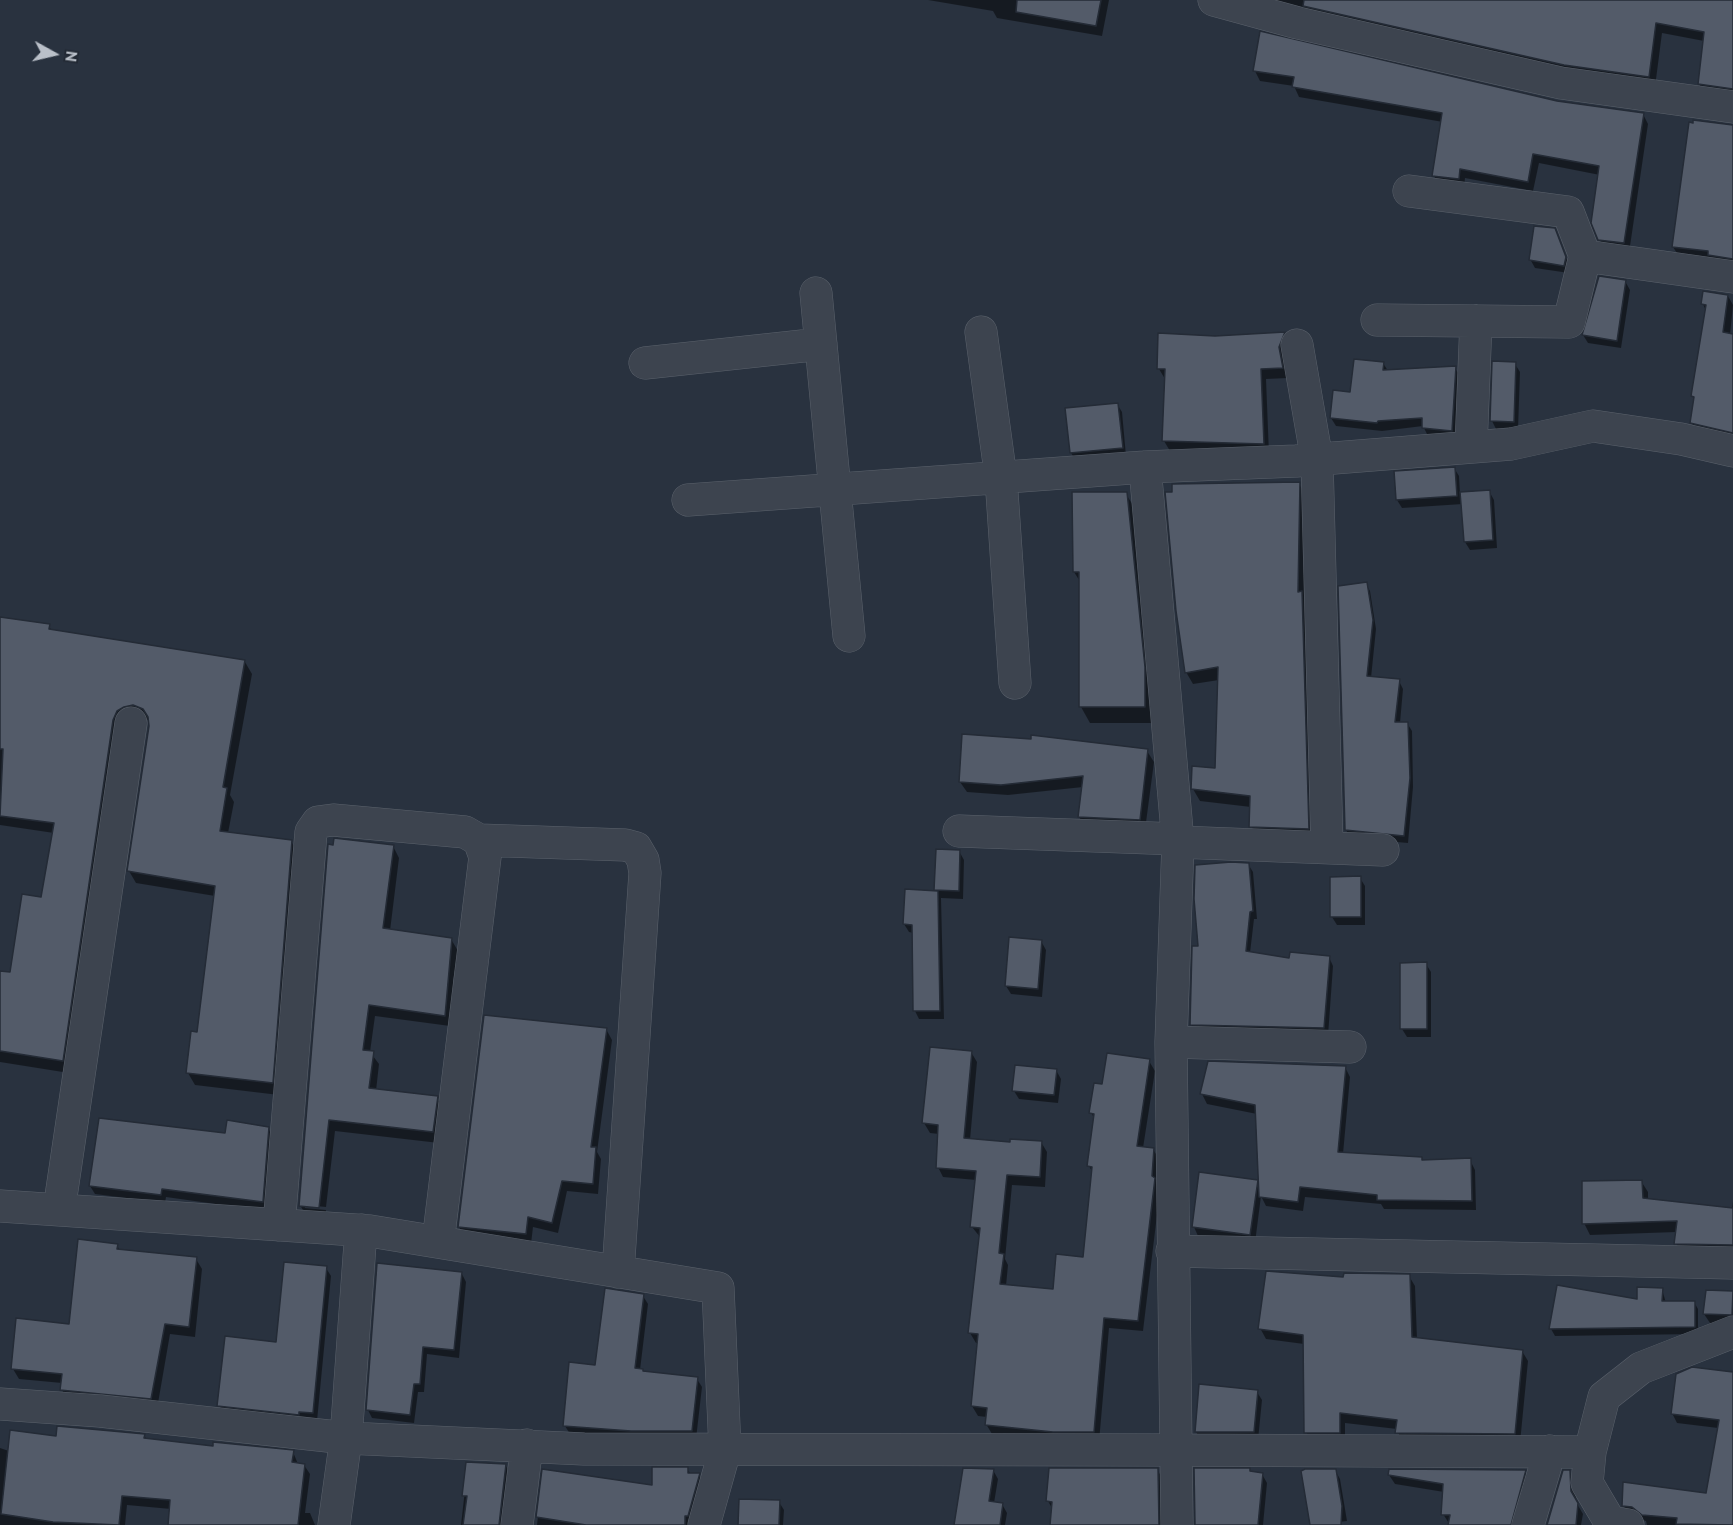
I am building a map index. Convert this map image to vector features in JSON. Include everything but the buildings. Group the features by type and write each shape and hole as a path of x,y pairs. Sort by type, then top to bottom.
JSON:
{"street":[{"path":"1214,0 1298,23 1561,83 1733,107"},
{"path":"1377,320 1569,322 1585,256 1568,212 1409,191"},
{"path":"1585,256 1733,277"},
{"path":"816,293 849,636"},
{"path":"1471,447 1476,321"},
{"path":"981,332 1001,478 1015,682"},
{"path":"645,363 821,344"},
{"path":"1297,345 1317,460 1327,847"},
{"path":"688,500 1145,467 1317,460 1511,444 1593,426 1681,439 1733,451"},
{"path":"1145,467 1178,841 1171,1042 1177,1525"},
{"path":"59,1210 130,723"},
{"path":"279,1225 310,832 318,822 333,820 465,832 479,840 625,845 636,848 643,860 644,883 618,1272"},
{"path":"959,831 1383,850"},
{"path":"438,1242 485,857 479,840"},
{"path":"1171,1042 1350,1047"},
{"path":"0,1206 361,1230 718,1288 725,1450 704,1525"},
{"path":"334,1525 346,1438 361,1230"},
{"path":"1172,1251 1733,1263"},
{"path":"1628,1525 1610,1522 1587,1483 1590,1452 1604,1397 1641,1368 1733,1332"},
{"path":"0,1404 100,1411 346,1438 584,1449 1590,1452"},
{"path":"517,1525 527,1445"},
{"path":"1528,1525 1551,1451"}]}
